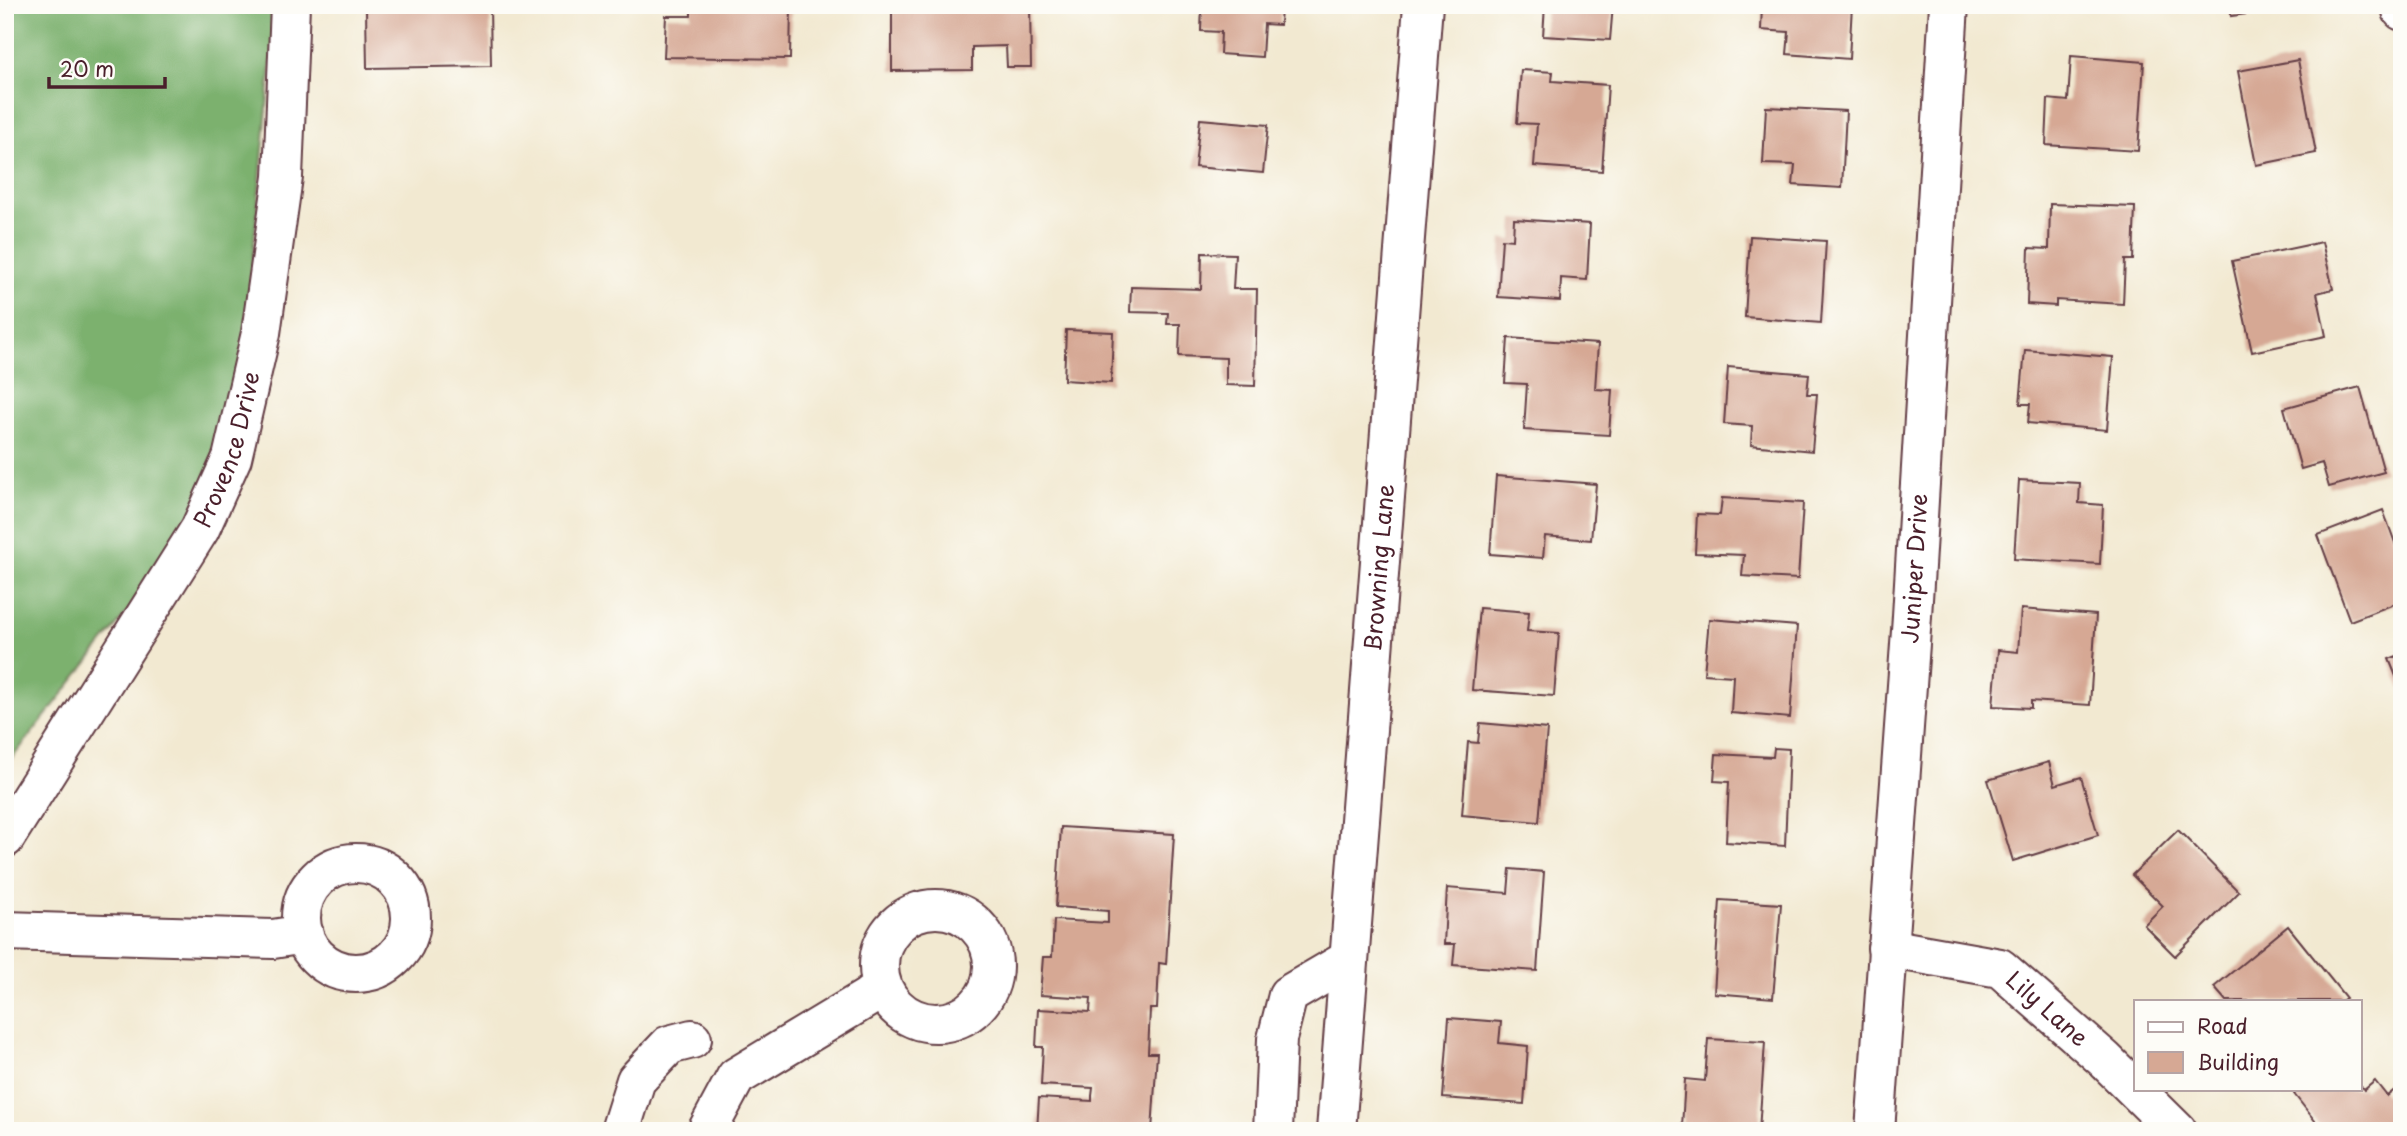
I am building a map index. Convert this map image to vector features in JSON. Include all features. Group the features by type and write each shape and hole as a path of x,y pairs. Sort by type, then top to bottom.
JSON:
{"street":[{"name":"Provence Drive","path":"5,838 200,529 232,458 261,333 283,177 290,5"},
{"name":"Browning Lane","path":"1336,1131 1423,5"},
{"name":"Juniper Drive","path":"1875,1131 1912,616 1948,5"},
{"path":"2401,5 2402,11"},
{"path":"5,931 273,939 304,934"},
{"name":"Lily Lane","path":"1887,948 2000,968 2134,1089"},
{"path":"1273,1131 1277,1039 1288,996 1348,960"},
{"path":"707,1131 736,1077 867,998 882,986"},
{"path":"620,1131 636,1080 670,1045 692,1039"},
{"name":"Lily Lane","path":"2135,1090 2177,1131"}],"green space":[{"path":"5,5 277,5 231,481 5,767"}],"building":[{"path":"490,5 491,66 367,68 366,7"},
{"path":"691,5 791,5 790,59 664,57 666,16 691,16"},
{"path":"892,5 1030,5 1031,67 1007,67 1006,46 972,47 972,70 892,71"},
{"path":"1202,5 1281,5 1280,25 1264,24 1262,57 1220,54 1221,32 1201,31"},
{"path":"1545,5 1613,5 1610,40 1543,36"},
{"path":"1762,5 1852,5 1849,59 1787,54 1789,32 1761,30"},
{"path":"2230,5 2291,5 2291,8 2231,16"},
{"path":"2071,56 2144,62 2138,151 2046,145 2048,99 2068,101"},
{"path":"2298,60 2316,153 2256,165 2238,71"},
{"path":"1521,70 1553,72 1552,81 1608,85 1602,171 1534,166 1537,124 1517,123"},
{"path":"1766,107 1846,111 1842,188 1793,185 1795,165 1763,164"},
{"path":"1200,119 1268,125 1263,173 1195,167"},
{"path":"2050,204 2135,207 2133,260 2125,260 2123,304 2056,300 2056,306 2027,304 2029,248 2049,249"},
{"path":"1514,219 1590,224 1587,280 1561,278 1560,301 1498,297 1502,239 1513,240"},
{"path":"1750,236 1826,241 1821,323 1745,317"},
{"path":"2322,242 2333,289 2317,293 2326,336 2252,352 2232,261"},
{"path":"1202,253 1235,254 1233,289 1257,289 1255,386 1226,385 1226,358 1179,356 1180,324 1167,324 1168,313 1130,312 1131,287 1201,289"},
{"path":"1066,330 1113,332 1111,383 1064,380"},
{"path":"1508,338 1598,344 1595,389 1612,390 1609,435 1524,430 1527,384 1505,383"},
{"path":"2025,350 2113,357 2107,430 2028,423 2030,404 2020,404"},
{"path":"1728,367 1809,374 1807,394 1817,394 1812,451 1751,445 1752,426 1724,424"},
{"path":"2360,387 2384,472 2329,487 2322,463 2301,469 2284,408"},
{"path":"1496,476 1596,484 1591,540 1545,536 1543,558 1490,554"},
{"path":"2019,480 2080,483 2079,503 2103,505 2100,564 2014,559"},
{"path":"1722,498 1803,503 1798,579 1742,576 1744,555 1695,553 1697,514 1720,515"},
{"path":"2383,510 2402,562 2402,601 2350,621 2318,535"},
{"path":"1479,608 1529,612 1527,631 1559,633 1554,696 1472,690"},
{"path":"2021,609 2096,615 2090,705 2031,701 2031,708 1993,706 1998,650 2018,652"},
{"path":"1709,619 1797,626 1790,718 1731,713 1733,676 1704,674"},
{"path":"2402,654 2402,691 2389,659"},
{"path":"1480,723 1547,729 1539,822 1462,815 1468,742 1478,743"},
{"path":"1774,748 1789,749 1785,846 1726,842 1729,782 1714,781 1716,754 1773,757"},
{"path":"2049,762 2055,785 2081,777 2098,835 2013,861 1988,780"},
{"path":"1061,827 1174,834 1166,964 1159,963 1157,1009 1150,1009 1148,1053 1157,1053 1152,1131 1037,1131 1039,1098 1092,1101 1093,1088 1041,1085 1043,1047 1036,1047 1038,1009 1090,1012 1091,998 1040,995 1043,957 1052,957 1054,920 1108,923 1108,911 1056,907"},
{"path":"2178,830 2239,892 2175,956 2144,925 2163,906 2132,875"},
{"path":"1510,869 1544,872 1537,971 1453,965 1455,944 1444,944 1447,888 1508,893"},
{"path":"1720,900 1781,904 1773,998 1714,993"},
{"path":"2288,926 2346,998 2225,1000 2214,987"},
{"path":"1449,1018 1501,1022 1499,1043 1528,1046 1524,1104 1443,1098"},
{"path":"1708,1039 1765,1042 1759,1131 1682,1127 1685,1079 1705,1081"},
{"path":"2375,1081 2387,1096 2402,1084 2402,1122 2391,1131 2323,1131 2294,1094 2299,1090 2362,1090 2362,1088 2364,1090"}]}
